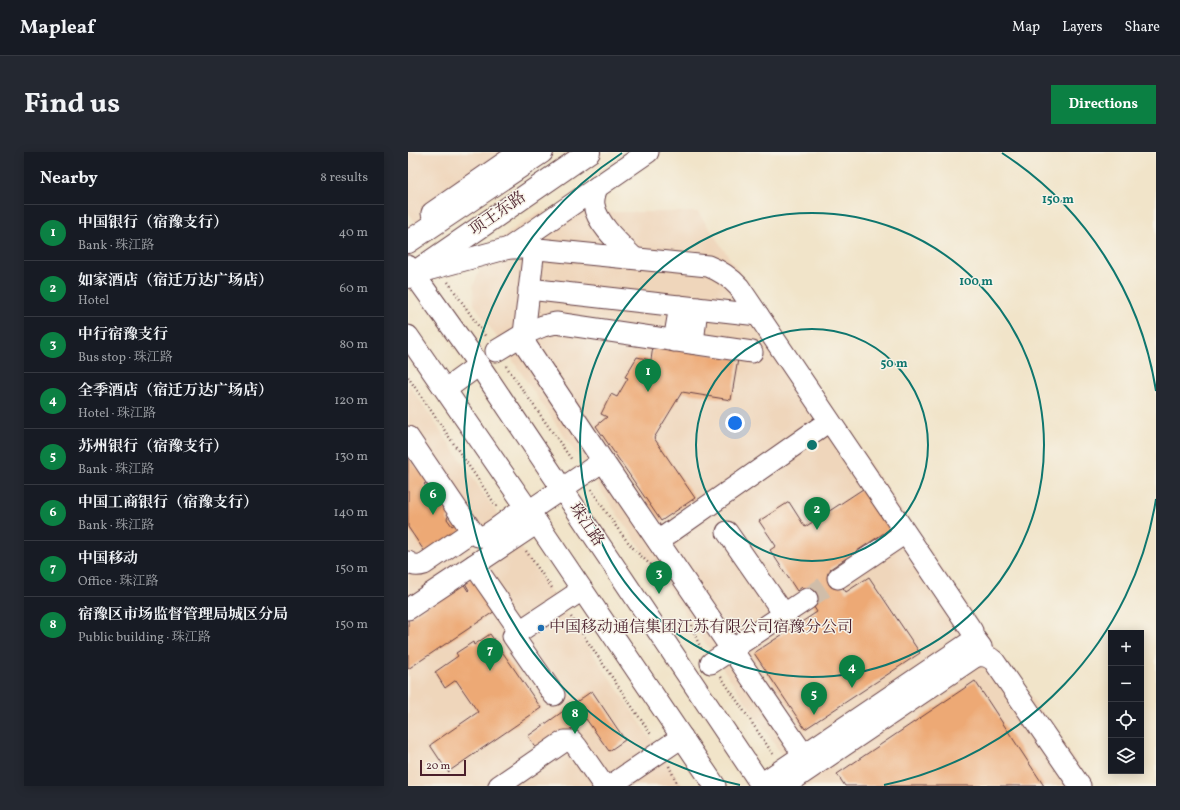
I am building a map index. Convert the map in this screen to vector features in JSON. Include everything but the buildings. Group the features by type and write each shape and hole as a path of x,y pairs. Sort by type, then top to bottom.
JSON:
{"main road":[{"name":"项王东路","path":"408,242 542,152"},
{"name":"项王东路","path":"410,272 589,152"}],"street":[{"path":"408,230 520,152"},
{"path":"509,248 648,152"},
{"path":"597,187 594,197 594,206 598,218 634,258"},
{"path":"410,272 438,267 509,248 534,248 634,258 708,266 719,270 739,287 972,631"},
{"path":"534,248 524,334 524,340 527,347 799,748"},
{"name":"珠江路","path":"410,272 479,365 762,785"},
{"path":"529,289 758,315"},
{"path":"684,342 688,307"},
{"path":"496,351 524,334 543,326 556,323 752,352"},
{"path":"408,336 446,389 715,786"},
{"path":"446,389 479,365"},
{"path":"658,541 829,421"},
{"path":"408,437 472,531 478,536 484,536 511,529"},
{"path":"408,609 474,565 511,529 562,489 603,461"},
{"path":"408,562 419,566 424,564 472,531"},
{"path":"727,532 784,614"},
{"path":"838,578 905,533"},
{"path":"474,565 520,631"},
{"path":"554,695 513,636 582,590"},
{"path":"711,663 807,599"},
{"path":"762,785 783,778 976,656 983,655 994,661 1080,786"},
{"path":"610,786 682,737"},
{"path":"498,786 565,741 572,742 577,747 604,786"}],"path":[{"path":"438,267 620,532 642,558 654,567"},
{"path":"408,377 662,751 678,786"},
{"path":"692,624 700,647 783,778"}],"shaded area":[{"path":"408,152 518,152 416,224 408,211"},
{"path":"538,212 698,212 988,636 1093,786 803,786 474,304 473,286 490,245"},
{"path":"408,383 610,678 683,786 408,786"}],"tunnel":[{"path":"807,599 838,578"}],"place":[{"name":"中国银行（宿豫支行）","path":"648,392"},
{"name":"中国工商银行（宿豫支行）","path":"433,515"},
{"name":"如家酒店（宿迁万达广场店）","path":"817,530"},
{"name":"中行宿豫支行","path":"659,594"},
{"name":"中国移动通信集团江苏有限公司宿豫分公司","path":"541,628"},
{"name":"中国移动","path":"490,671"},
{"name":"全季酒店（宿迁万达广场店）","path":"852,688"},
{"name":"苏州银行（宿豫支行）","path":"814,715"},
{"name":"宿豫区市场监督管理局城区分局","path":"575,734"}]}
